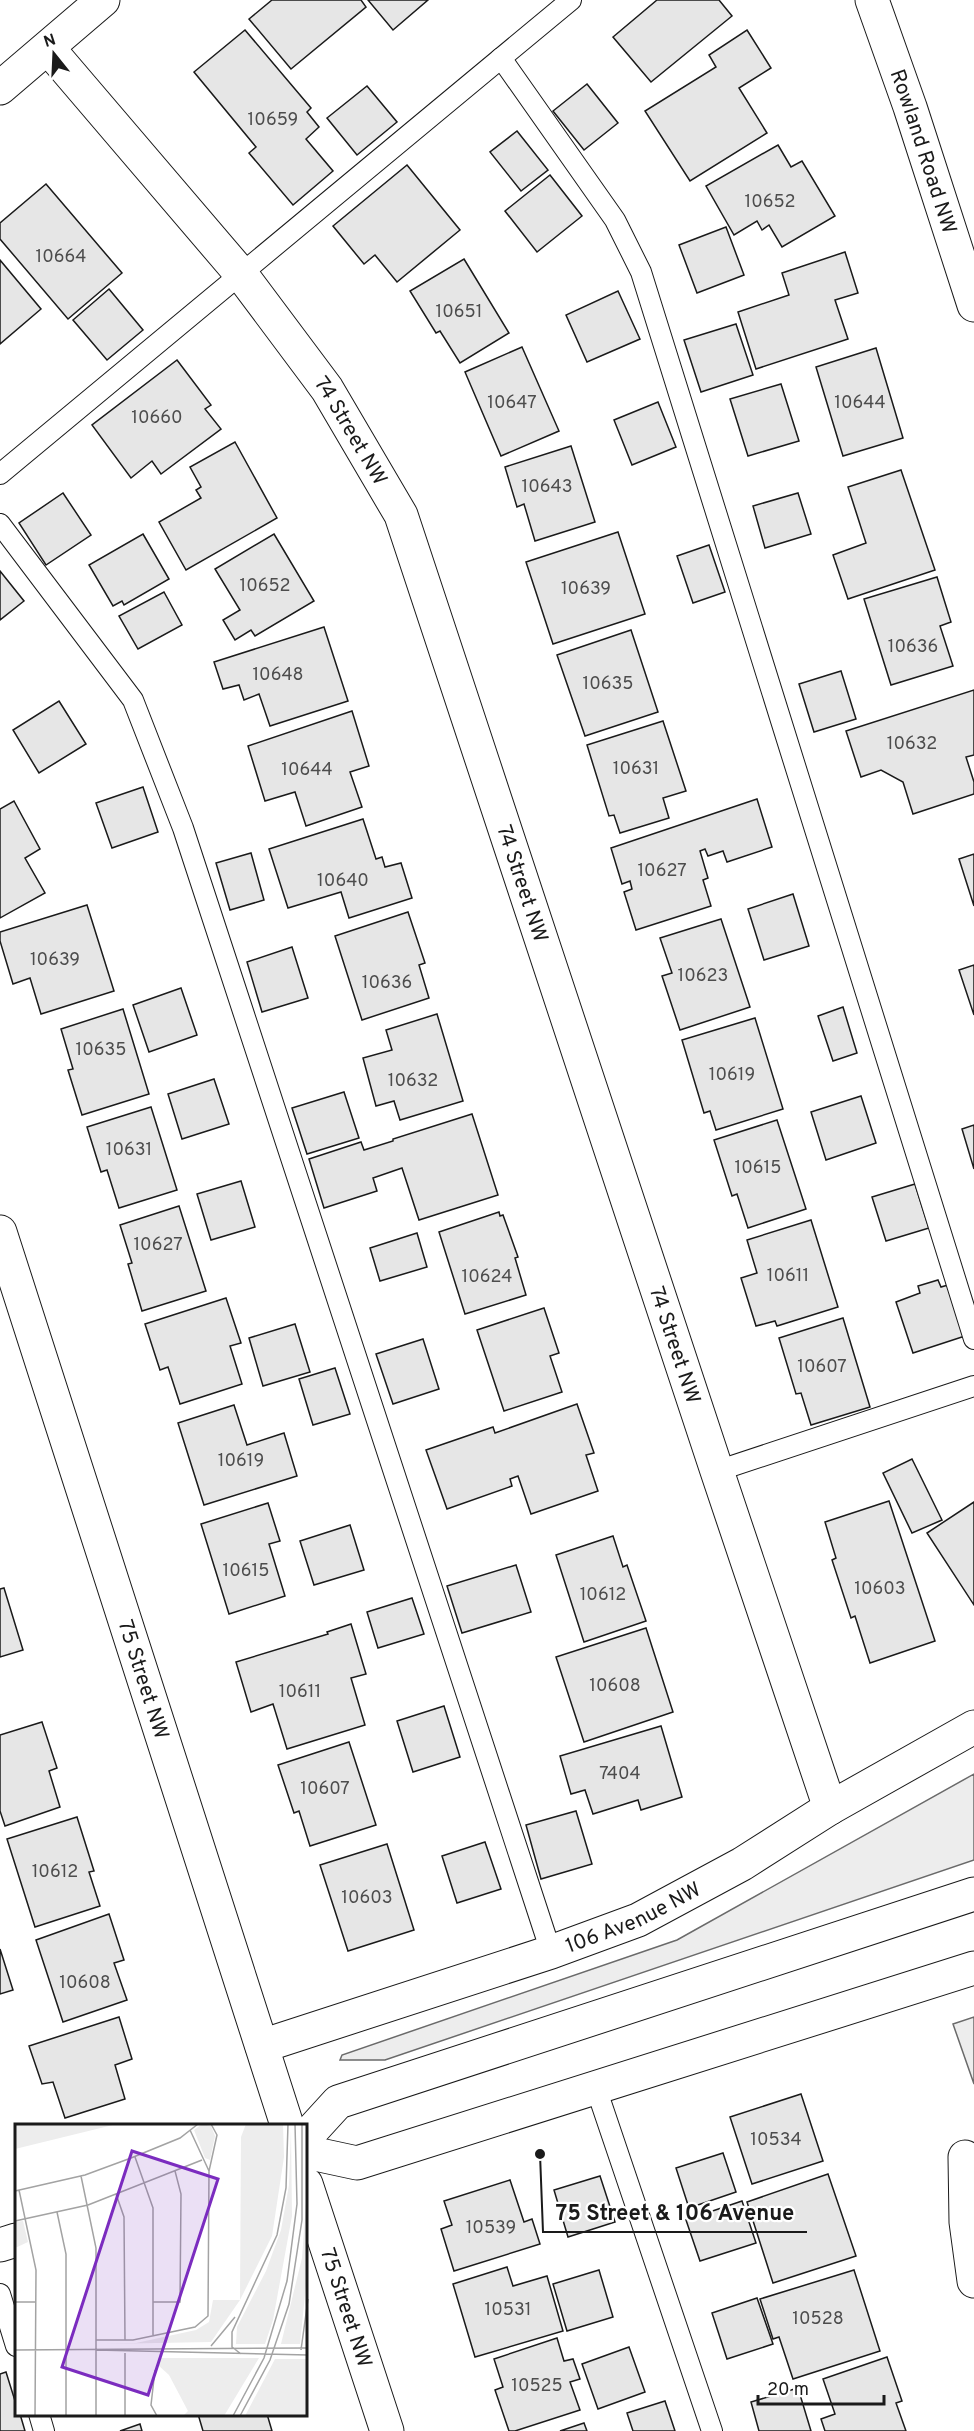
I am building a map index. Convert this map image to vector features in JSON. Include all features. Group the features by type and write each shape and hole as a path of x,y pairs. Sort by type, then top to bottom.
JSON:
{"street":[{"path":"0,88 103,0"},
{"name":"Rowland Road NW","path":"872,0 910,107 974,304"},
{"name":"74 Street NW","path":"48,48 241,274 327,389 401,515 717,1472 831,1808"},
{"name":"75 Street NW","path":"0,1232 287,2124"},
{"name":"106 Avenue NW","path":"262,2046 551,1952 638,1920 742,1864 831,1808 974,1727"},
{"path":"308,2135 338,2102 974,1894"},
{"path":"308,2152 357,2163 974,1968"},
{"path":"965,2157 966,2222 974,2281"},
{"name":"75 Street NW","path":"308,2190 387,2431"},
{"path":"0,2245 15,2240"}],"lane":[{"path":"0,474 571,0"},
{"path":"501,58 615,220 641,272 974,1339"},
{"path":"0,524 133,700 183,828 551,1952"},
{"path":"717,1472 974,1386"},
{"path":"596,2088 712,2431"},
{"path":"0,2294 15,2343"},
{"path":"39,2416 44,2431"}],"shaded area":[{"path":"974,1774 974,1860 385,2060 340,2060 342,2055 677,1940"},
{"path":"974,2017 974,2084 953,2024"}],"building":[{"path":"272,0 361,0 366,7 291,69 249,19"},
{"path":"368,0 428,0 393,30"},
{"path":"657,0 719,0 732,16 651,82 613,37"},
{"path":"245,30 311,108 307,112 319,127 306,139 333,171 293,205 249,153 256,147 194,72"},
{"path":"747,30 771,68 739,88 767,133 690,181 645,111 716,67 709,55"},
{"path":"587,84 618,123 584,150 553,111"},
{"path":"367,86 397,122 357,155 327,118"},
{"path":"517,131 548,170 521,191 490,152"},
{"path":"778,145 791,167 802,161 835,216 782,247 769,225 762,230 757,221 734,235 706,186"},
{"path":"407,165 460,230 397,282 375,255 364,264 333,226"},
{"path":"550,175 582,216 537,252 505,211"},
{"path":"46,184 122,273 68,319 0,239 0,223"},
{"path":"726,227 744,275 697,293 679,245"},
{"path":"845,252 858,293 835,300 848,339 756,369 738,312 789,295 782,273"},
{"path":"464,259 509,333 460,363 440,331 436,333 410,291"},
{"path":"0,260 41,309 0,344"},
{"path":"109,289 143,330 107,360 73,320"},
{"path":"618,291 640,339 587,362 566,315"},
{"path":"736,324 753,375 701,392 684,340"},
{"path":"522,347 559,431 501,456 465,372"},
{"path":"876,348 903,438 843,456 816,367"},
{"path":"177,360 211,405 205,409 221,429 161,474 152,461 131,478 92,425"},
{"path":"781,384 799,441 748,456 730,399"},
{"path":"658,402 676,447 632,465 614,420"},
{"path":"235,442 277,518 186,570 159,522 201,498 196,490 201,487 190,467"},
{"path":"571,446 595,522 535,541 524,504 517,507 505,467"},
{"path":"901,470 935,570 848,599 833,555 866,543 848,487"},
{"path":"63,493 91,535 46,565 19,523"},
{"path":"798,493 811,534 765,548 753,506"},
{"path":"618,532 645,614 553,644 526,562"},
{"path":"143,534 169,579 124,605 122,601 113,606 89,565"},
{"path":"274,534 314,601 255,636 251,630 235,640 223,620 240,610 215,569"},
{"path":"709,545 725,592 693,603 677,556"},
{"path":"0,571 24,601 0,620"},
{"path":"937,577 951,622 940,626 953,666 891,685 864,599"},
{"path":"164,592 182,625 138,649 119,616"},
{"path":"324,627 348,701 270,726 259,694 244,700 239,685 223,689 214,662"},
{"path":"631,630 658,712 585,736 557,655"},
{"path":"841,671 856,719 814,732 799,684"},
{"path":"974,690 974,755 966,757 974,782 974,794 913,814 903,782 881,770 861,777 846,731"},
{"path":"59,701 86,744 39,773 13,730"},
{"path":"352,711 369,766 350,772 362,807 306,826 295,792 265,801 248,746"},
{"path":"663,721 686,791 663,798 669,818 620,833 614,815 609,816 587,745"},
{"path":"143,787 158,832 112,848 96,803"},
{"path":"757,799 772,847 727,862 723,851 708,856 705,849 700,851 708,878 703,880 711,906 636,930 624,892 632,889 630,881 622,884 611,848"},
{"path":"14,801 40,849 25,858 45,893 0,918 0,809"},
{"path":"363,819 376,859 382,857 385,867 401,863 412,898 349,918 341,892 288,908 269,849"},
{"path":"251,853 264,900 230,910 216,863"},
{"path":"974,854 974,906 959,859"},
{"path":"793,894 809,946 764,960 748,909"},
{"path":"87,905 114,991 41,1014 30,978 13,984 0,941 0,932"},
{"path":"408,912 425,963 419,965 429,998 362,1020 335,936"},
{"path":"721,919 750,1007 680,1030 662,976 672,973 660,938"},
{"path":"292,947 308,998 262,1012 247,962"},
{"path":"974,965 974,1015 959,970"},
{"path":"181,988 197,1035 149,1052 133,1005"},
{"path":"843,1007 857,1053 833,1061 818,1016"},
{"path":"123,1009 149,1094 82,1115 68,1070 73,1069 61,1029"},
{"path":"437,1014 463,1101 400,1120 394,1101 376,1106 363,1058 392,1050 386,1030"},
{"path":"755,1018 783,1109 716,1130 710,1111 704,1113 682,1040"},
{"path":"214,1079 229,1124 182,1139 168,1094"},
{"path":"344,1092 359,1138 307,1154 292,1108"},
{"path":"861,1096 876,1143 826,1160 811,1112"},
{"path":"151,1107 177,1190 119,1208 107,1170 101,1172 87,1127"},
{"path":"472,1114 498,1195 419,1220 402,1168 373,1178 377,1191 324,1208 309,1159 361,1142 364,1150"},
{"path":"777,1120 806,1209 748,1228 737,1194 732,1196 714,1140"},
{"path":"974,1125 974,1169 962,1129"},
{"path":"241,1181 255,1227 211,1240 197,1194"},
{"path":"915,1184 929,1228 886,1241 872,1197"},
{"path":"179,1206 206,1291 142,1311 128,1264 132,1263 120,1225"},
{"path":"499,1212 500,1216 503,1215 518,1257 515,1258 526,1295 465,1314 439,1232"},
{"path":"811,1220 838,1307 777,1326 775,1321 756,1326 741,1278 757,1273 747,1240"},
{"path":"417,1233 427,1267 380,1281 370,1248"},
{"path":"938,1280 941,1287 948,1285 965,1336 913,1353 896,1302 920,1293 918,1286"},
{"path":"226,1298 241,1343 230,1346 242,1384 180,1404 168,1367 160,1370 145,1324"},
{"path":"544,1308 559,1353 550,1356 562,1392 504,1411 477,1330"},
{"path":"843,1318 870,1407 811,1425 801,1393 796,1394 779,1338"},
{"path":"295,1324 310,1372 263,1386 249,1338"},
{"path":"423,1339 439,1389 393,1404 376,1354"},
{"path":"335,1368 350,1414 313,1425 299,1379"},
{"path":"577,1404 594,1453 586,1455 598,1491 531,1514 518,1476 510,1479 512,1486 447,1509 426,1450 493,1427 495,1433"},
{"path":"234,1405 247,1445 284,1433 297,1476 204,1505 178,1423"},
{"path":"912,1459 942,1520 912,1533 883,1473"},
{"path":"889,1501 935,1641 870,1663 855,1616 851,1618 832,1560 836,1558 825,1522"},
{"path":"974,1502 974,1605 927,1533"},
{"path":"268,1503 280,1541 269,1544 285,1596 229,1614 201,1524"},
{"path":"350,1525 364,1570 314,1585 300,1541"},
{"path":"613,1536 623,1567 627,1565 646,1621 584,1642 556,1555"},
{"path":"516,1565 531,1612 462,1633 447,1586"},
{"path":"4,1588 23,1650 0,1657 0,1589"},
{"path":"412,1598 424,1634 378,1648 367,1612"},
{"path":"351,1624 366,1674 351,1678 365,1725 287,1749 273,1704 251,1712 236,1662 328,1634 327,1632"},
{"path":"646,1628 673,1712 584,1742 556,1657"},
{"path":"444,1706 460,1757 413,1772 397,1721"},
{"path":"42,1722 57,1768 49,1771 60,1807 5,1826 0,1811 0,1735"},
{"path":"661,1726 682,1797 641,1810 638,1800 593,1814 585,1790 571,1794 560,1756"},
{"path":"349,1742 376,1825 310,1846 299,1811 294,1813 278,1765"},
{"path":"576,1811 592,1864 541,1879 526,1825"},
{"path":"77,1817 94,1871 89,1872 100,1906 35,1927 7,1839"},
{"path":"485,1842 501,1889 457,1903 442,1856"},
{"path":"387,1844 414,1930 348,1951 320,1865"},
{"path":"109,1914 124,1960 114,1963 127,2000 63,2022 36,1940"},
{"path":"0,1949 13,1990 0,1994"},
{"path":"119,2017 132,2059 115,2065 125,2099 65,2118 53,2082 42,2084 29,2046"},
{"path":"801,2094 823,2161 752,2184 730,2117"},
{"path":"723,2153 736,2192 689,2208 676,2168"},
{"path":"828,2174 856,2256 773,2283 747,2202"},
{"path":"600,2176 615,2222 568,2237 554,2190"},
{"path":"510,2180 524,2222 532,2219 540,2244 454,2271 441,2229 452,2225 444,2201"},
{"path":"742,2201 756,2243 700,2261 686,2220"},
{"path":"507,2267 513,2286 547,2276 563,2331 475,2357 453,2284"},
{"path":"599,2270 613,2317 567,2331 553,2284"},
{"path":"854,2270 880,2351 793,2379 779,2337 773,2339 760,2299"},
{"path":"757,2298 773,2344 727,2359 712,2313"},
{"path":"557,2338 564,2361 573,2359 580,2379 570,2382 580,2410 509,2431 495,2390 503,2387 494,2359"},
{"path":"629,2347 645,2392 598,2409 582,2364"},
{"path":"887,2357 902,2401 896,2403 906,2431 825,2431 821,2419 835,2414 823,2379"},
{"path":"6,2372 15,2401 15,2416 21,2416 25,2431 0,2431 0,2374"},
{"path":"798,2388 811,2431 759,2431 751,2402"},
{"path":"665,2401 675,2431 633,2431 627,2413"},
{"path":"199,2416 268,2416 272,2431 203,2431"},
{"path":"584,2423 587,2431 560,2431"},
{"path":"140,2424 142,2431 120,2431"}],"place":[{"name":"75 Street & 106 Avenue","path":"540,2154"}]}
